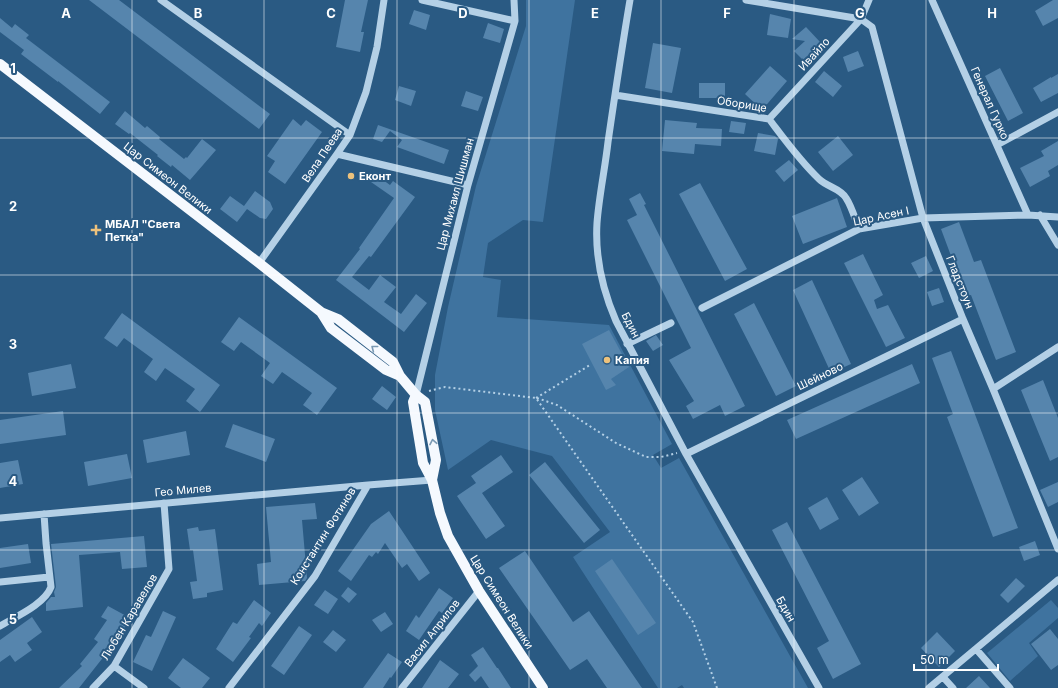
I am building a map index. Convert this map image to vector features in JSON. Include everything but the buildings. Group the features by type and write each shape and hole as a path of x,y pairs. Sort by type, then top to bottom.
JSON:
{"main road":[{"name":"Цар Симеон Велики","path":"0,64 321,312 331,328 386,370 400,376 416,395 414,402 423,463 432,480 440,513 448,536 478,591 543,688"}],"street":[{"path":"161,0 350,135"},
{"name":"Вела Пеева","path":"259,263 350,135 366,92 372,70 384,0"},
{"path":"422,0 515,21"},
{"name":"Цар Михаил Шишман","path":"416,395 468,185 515,21 514,0"},
{"name":"Бдин","path":"630,0 614,95 597,224 602,278 609,304 627,344 686,454 819,688"},
{"path":"746,0 861,19"},
{"name":"Ивайло","path":"770,119 861,19 869,0"},
{"name":"Генерал Гурко","path":"932,0 1028,215"},
{"name":"Гладстоун","path":"861,19 872,27 923,218 1058,548"},
{"name":"Оборище","path":"614,95 770,119 792,150 811,171 828,186 839,190 846,198 859,229"},
{"path":"997,145 1058,112"},
{"path":"337,154 468,185"},
{"name":"Цар Асен I","path":"702,308 859,229 923,218 1028,215 1058,216"},
{"path":"1040,215 1058,245"},
{"name":"Шейново","path":"686,454 963,318"},
{"path":"627,344 671,323"},
{"path":"993,389 1058,347"},
{"name":"Константин Фотинов","path":"229,688 315,576 368,485 432,480"},
{"name":"Гео Милев","path":"0,518 368,485"},
{"name":"Любен Каравелов","path":"93,688 114,666 169,569 164,503"},
{"path":"0,626 36,604 48,593 50,587 44,514"},
{"path":"0,582 49,577"},
{"path":"929,688 1058,580"},
{"name":"Васил Априлов","path":"402,688 478,591"},
{"path":"976,649 1010,688"},
{"path":"114,666 144,688"},
{"path":"943,677 953,688"}],"path":[{"path":"536,398 590,365"},
{"path":"416,395 445,387 536,398 557,405 616,443 646,457 661,457 675,453 686,454"},
{"path":"536,398 693,622 717,688"}],"shaded area":[{"path":"526,0 575,0 543,222 523,220 488,243 483,277 501,280 497,317 609,325 672,444 653,455 661,468 679,458 808,688 684,688 682,685 677,688 658,688 573,557 610,532 552,456 491,440 448,470 435,410 435,375 448,307 476,186 526,26"},
{"path":"1051,600 1058,608 1058,618 1029,643 1038,656 1010,681 987,653"}],"place":[{"name":"Еконт","path":"351,176"},
{"name":"МБАЛ \"Света Петка\"","path":"96,230"},
{"name":"Капия","path":"607,360"}]}
